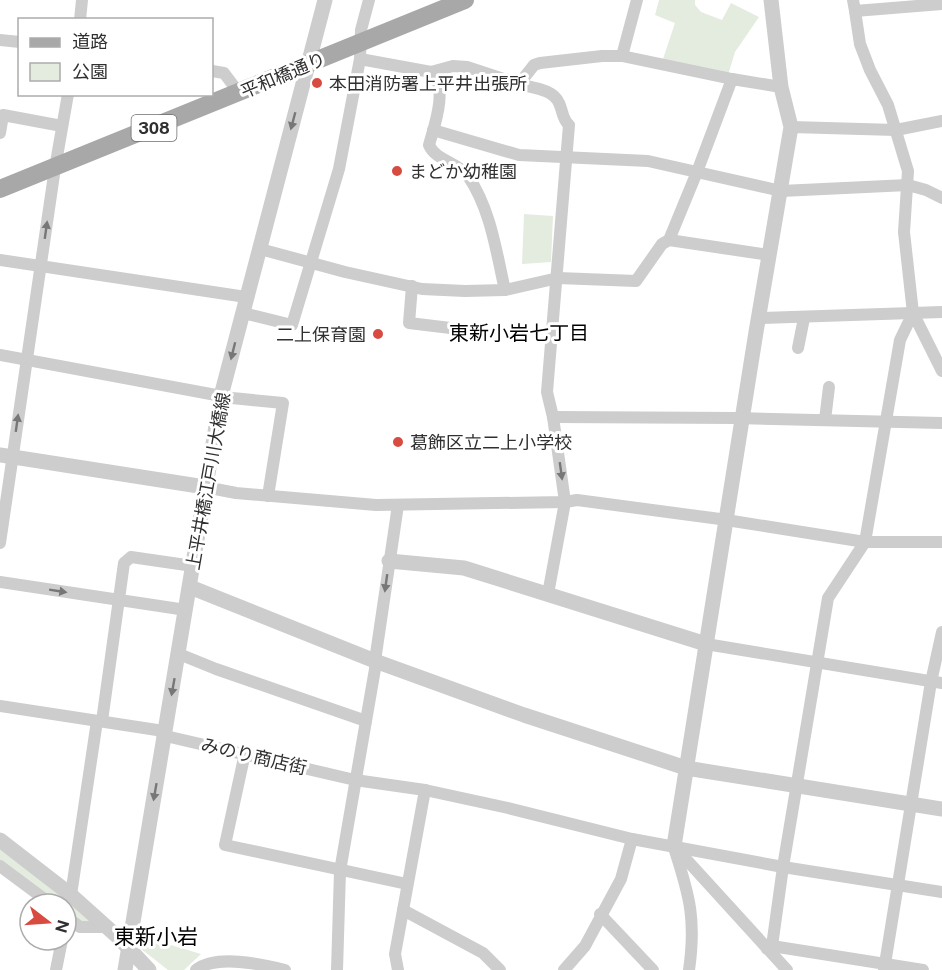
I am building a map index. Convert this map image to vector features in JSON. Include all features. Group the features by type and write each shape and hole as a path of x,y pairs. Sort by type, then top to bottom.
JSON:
{"main road":[{"name":"平和橋通り","path":"0,189 307,65 360,51 465,0"}],"street":[{"path":"80,18 82,0"},
{"name":"上平井橋江戸川大橋線","path":"125,970 221,396 325,0"},
{"path":"0,261 244,305 292,325 339,169 360,51 361,30 369,0"},
{"path":"622,56 637,0"},
{"path":"689,970 693,941 693,917 687,887 674,846 791,127 782,87 771,0"},
{"path":"942,4 854,5 860,44 888,105 908,171 904,232 913,313 942,370"},
{"path":"0,40 18,42"},
{"path":"360,51 431,72 453,66 467,67 548,92 554,95 559,102 564,121 569,125 547,392 554,417 565,502 548,594"},
{"path":"519,84 534,65 540,63 622,56 782,87"},
{"path":"213,71 224,73 239,93"},
{"path":"431,72 438,82 440,94 437,117 429,145 432,152 466,174 486,211 505,290"},
{"path":"260,249 412,286 465,291 505,290 558,278 636,281 662,244 669,240 732,79"},
{"path":"0,543 6,456 27,359 68,96"},
{"path":"0,133 3,115 62,126"},
{"path":"791,127 896,130 942,121"},
{"path":"433,130 519,155 648,161 781,191 908,185 942,198"},
{"path":"669,240 769,255"},
{"path":"412,286 409,323 467,330"},
{"path":"759,318 942,312"},
{"path":"769,948 828,598 865,542 900,340 913,313"},
{"path":"798,348 804,318"},
{"path":"0,356 27,359 221,396 283,403 268,496"},
{"path":"825,420 829,387"},
{"path":"554,417 742,418 942,423"},
{"path":"6,456 205,487 221,492 376,505 577,500 865,542 942,542"},
{"path":"337,970 340,871 366,721 398,505"},
{"path":"71,892 124,563 131,557 193,566"},
{"path":"389,561 464,568 706,644 936,682"},
{"path":"0,582 186,610"},
{"path":"190,587 375,661 686,768 942,809"},
{"path":"885,967 912,804 936,682 942,632"},
{"path":"179,654 366,721"},
{"name":"みのり商店街","path":"0,706 157,730 170,737 356,780 425,790 632,839 783,867 942,892"},
{"path":"245,753 225,845 407,884"},
{"path":"398,970 395,954 425,790"},
{"path":"564,970 585,946 600,914 621,879 632,839"},
{"path":"0,840 67,892"},
{"path":"674,846 787,970"},
{"path":"0,866 35,892"},
{"path":"78,901 129,948 149,970"},
{"path":"402,910 483,953 500,970"},
{"path":"600,914 653,970"},
{"path":"78,926 107,927"},
{"path":"769,948 885,967 923,970"},
{"path":"56,970 60,952"},
{"path":"196,970 200,966 224,960 285,970"}],"green space":[{"path":"659,0 695,0 695,5 701,12 722,20 731,3 759,17 735,52 728,75 663,59 675,23 655,15"},
{"path":"524,214 553,216 551,262 522,264"},
{"path":"0,848 55,892 40,892 0,863"},
{"path":"78,910 93,922 79,922"},
{"path":"137,935 201,954 184,970 168,970 135,944"}],"place":[{"name":"本田消防署上平井出張所","path":"317,83"},
{"name":"まどか幼稚園","path":"397,171"},
{"name":"二上保育園","path":"378,334"},
{"name":"葛飾区立二上小学校","path":"398,442"}],"district":[{"name":"東新小岩七丁目","path":"519,333"},
{"name":"東新小岩","path":"156,936"}]}
